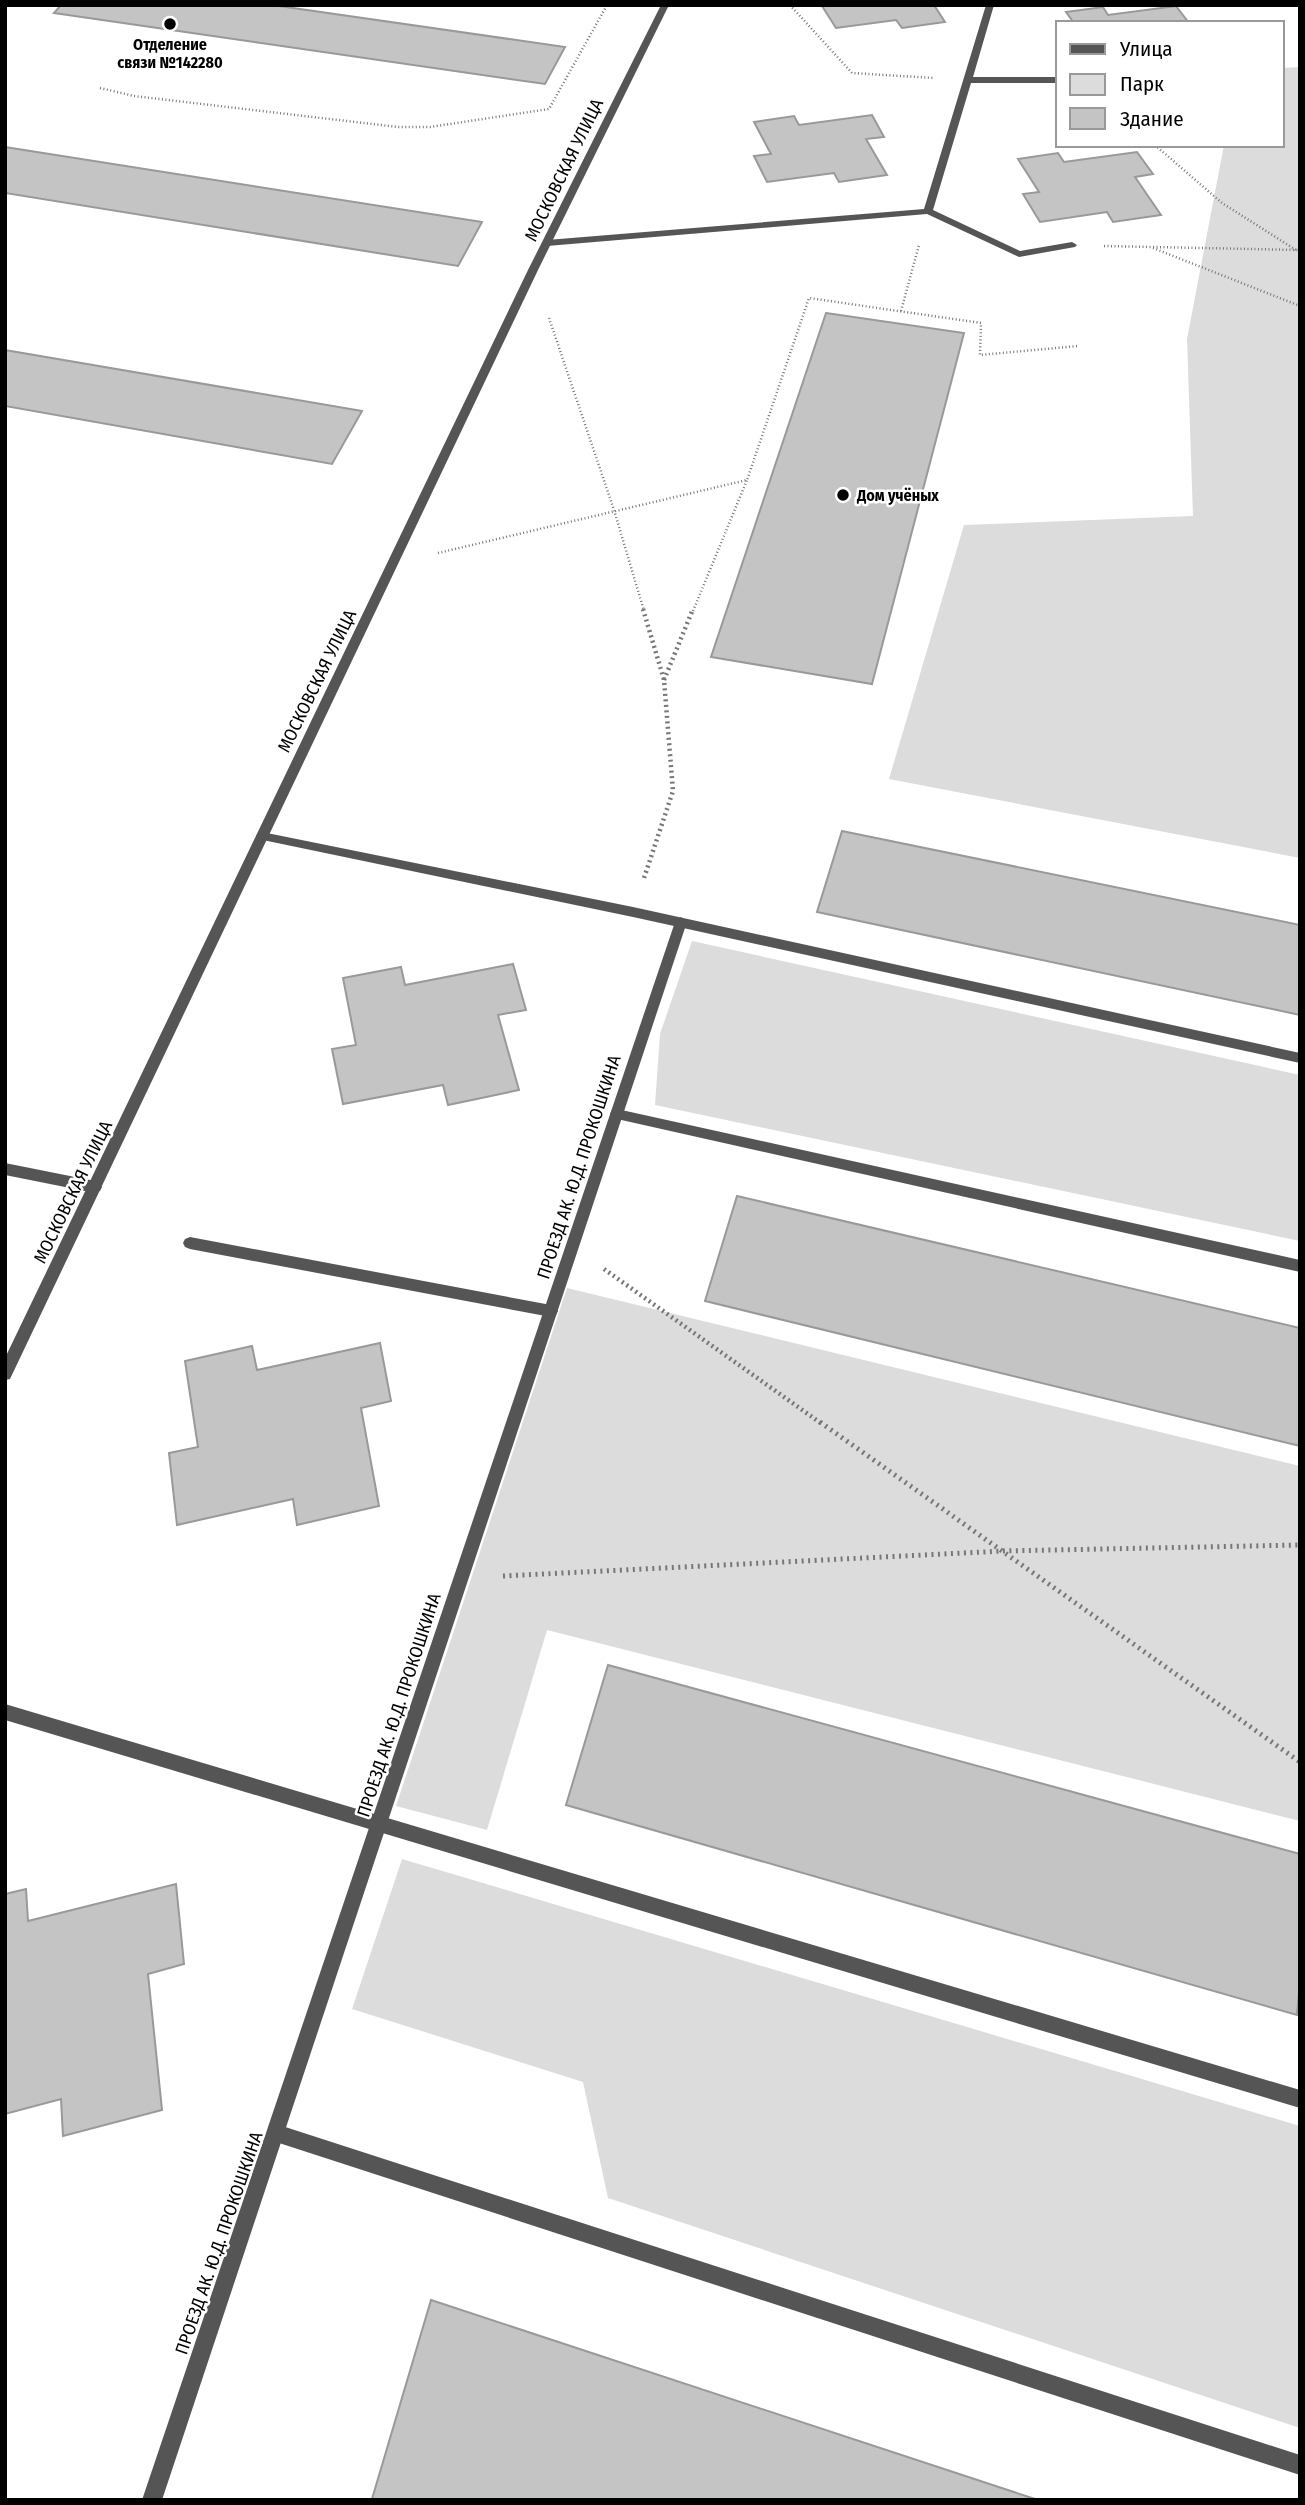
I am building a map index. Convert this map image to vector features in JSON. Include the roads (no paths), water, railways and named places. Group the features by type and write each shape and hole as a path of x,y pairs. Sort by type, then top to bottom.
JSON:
{"street":[{"name":"МОСКОВСКАЯ УЛИЦА","path":"5,1374 533,271 665,5"},
{"path":"928,211 990,5"},
{"path":"968,79 1056,80"},
{"path":"547,243 928,211 1019,254 1072,245"},
{"path":"262,836 681,922 1300,1058"},
{"name":"ПРОЕЗД АК. Ю.Д. ПРОКОШКИНА","path":"152,2500 681,922"},
{"path":"617,1114 1300,1266"},
{"path":"5,1168 94,1187"},
{"path":"190,1243 551,1311"},
{"path":"5,1712 379,1826 1300,2099"},
{"path":"276,2133 1300,2465"}],"place":[{"name":"Отделение связи №142280","path":"170,24"},
{"name":"Дом учёных","path":"843,495"}]}
